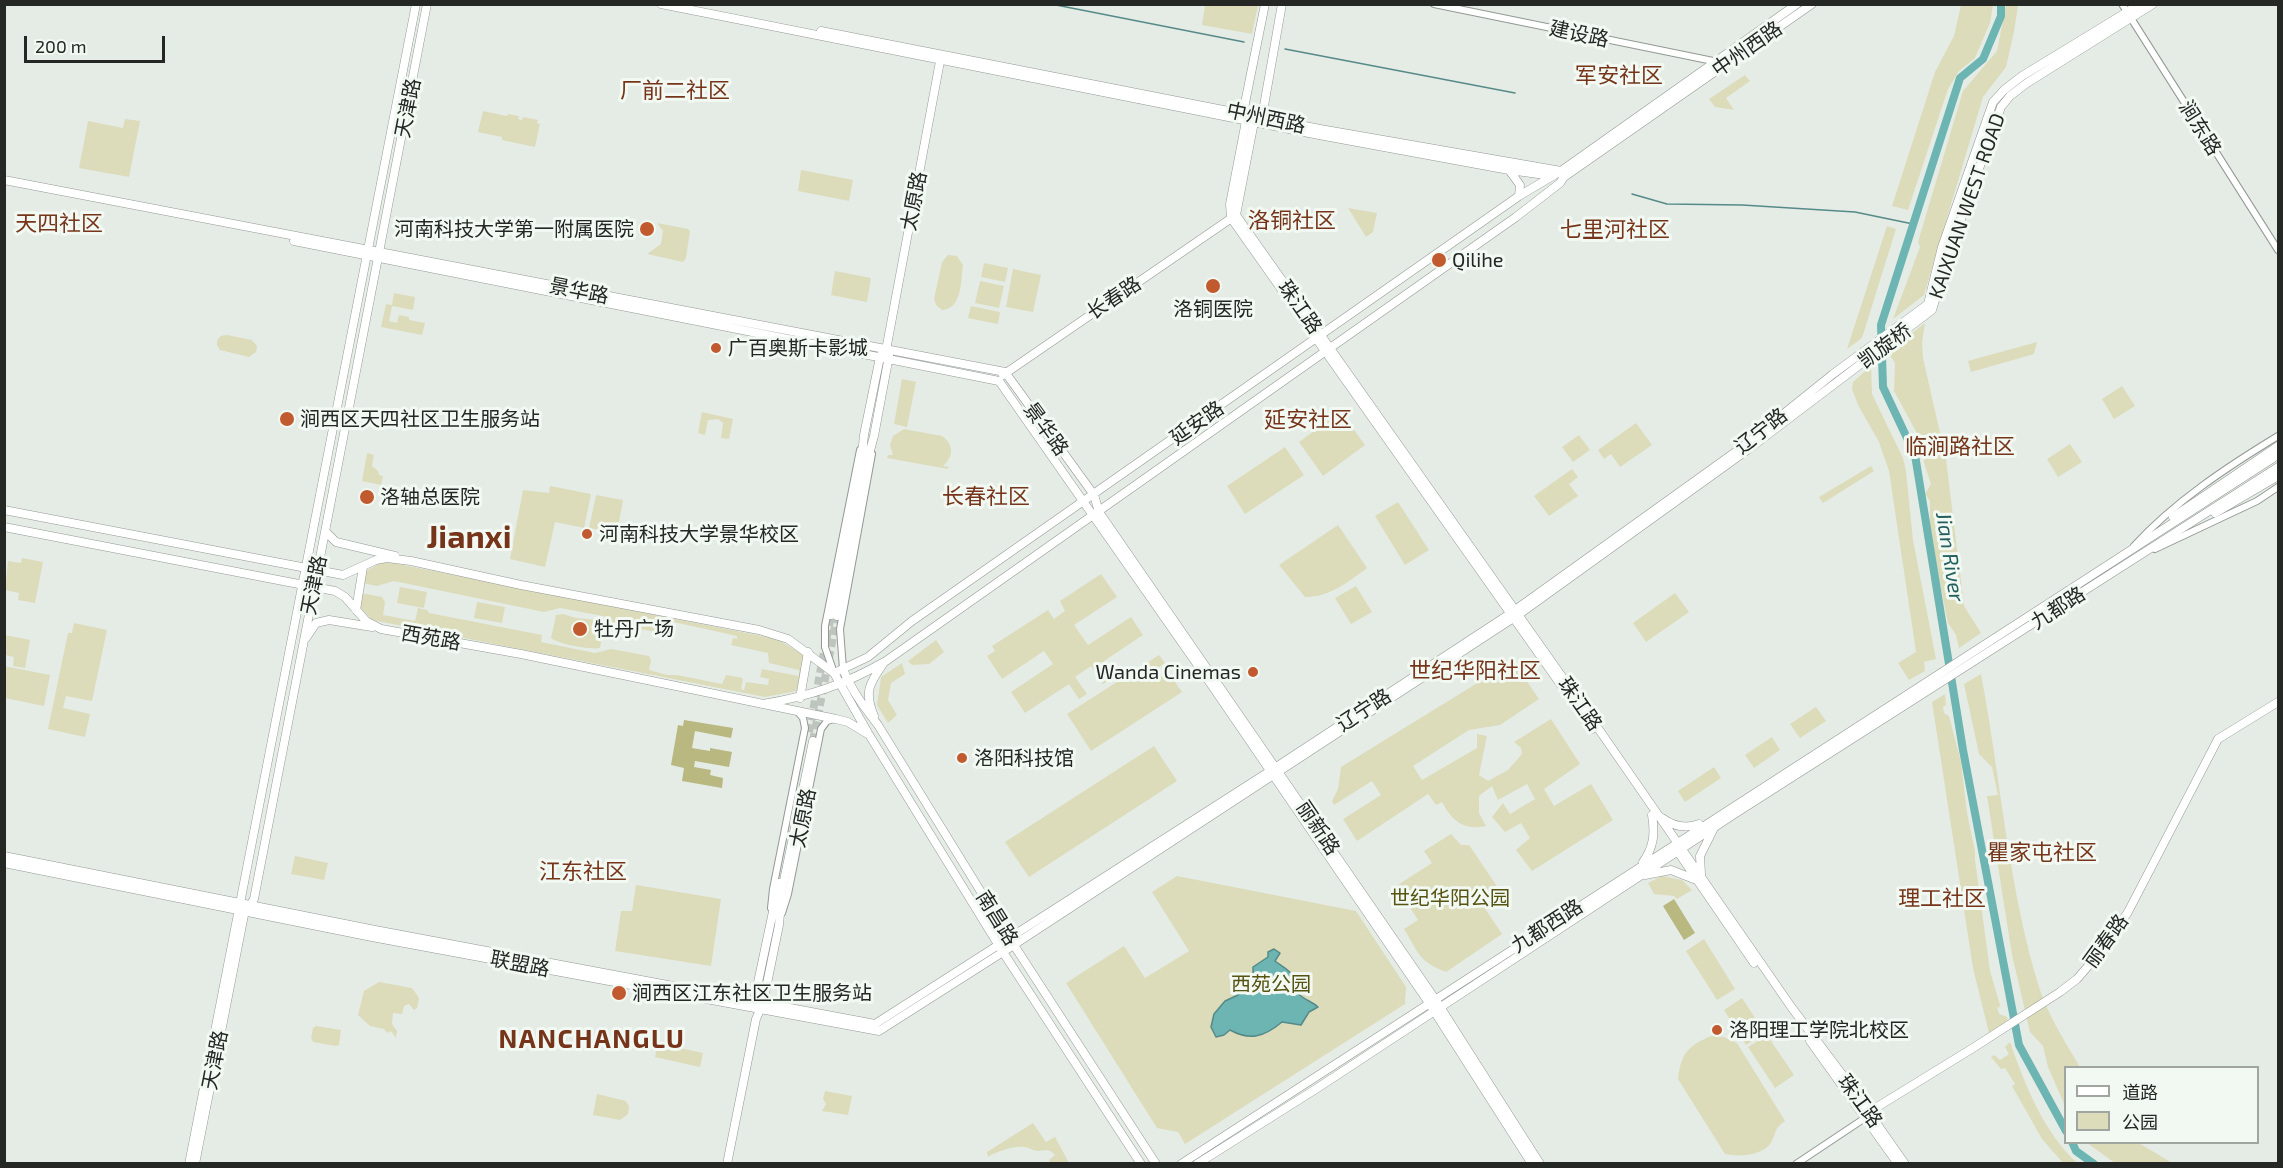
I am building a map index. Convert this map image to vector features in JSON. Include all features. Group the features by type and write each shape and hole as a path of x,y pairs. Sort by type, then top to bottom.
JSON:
{"main road":[{"name":"天津路","path":"195,1164 305,568 416,4"},
{"name":"天津路","path":"189,1164 244,908 254,899 428,4"},
{"name":"中州西路","path":"661,4 941,56"},
{"name":"中州西路","path":"687,4 1509,170 1560,177 1684,95 1719,61 1797,4"},
{"path":"1251,118 1265,4"},
{"path":"1233,216 1230,204 1282,4"},
{"name":"中州西路","path":"1719,61 1812,4"},
{"name":"KAIXUAN WEST ROAD","path":"1930,307 2001,107 2010,96 2027,83 2140,4"},
{"name":"KAIXUAN WEST ROAD","path":"2128,11 2153,4"},
{"name":"太原路","path":"890,359 834,616 864,435 880,357 886,349 941,56"},
{"name":"中州西路","path":"1251,118 1560,177"},
{"path":"1509,170 1520,185 1519,196"},
{"name":"延安路","path":"834,672 868,657 884,642 1519,196 1560,177"},
{"name":"延安路","path":"763,704 800,698 844,682 886,661 1516,217 1560,177"},
{"name":"景华路","path":"4,182 367,252 999,381 1083,502"},
{"name":"珠江路","path":"1233,216 1699,879 1905,1164"},
{"name":"长春路","path":"999,381 1005,372 1233,216"},
{"name":"景华路","path":"380,255 1005,372 1094,495"},
{"name":"凯旋桥","path":"1836,377 1930,307"},
{"path":"886,349 890,359"},
{"name":"辽宁路","path":"1001,949 1514,614 1750,448 1836,377"},
{"path":"2131,549 2234,474 2278,446"},
{"name":"九都路","path":"1977,656 2131,549 2278,455"},
{"name":"九都路","path":"1977,656 2159,544 2278,467"},
{"path":"2159,544 2247,496 2278,476"},
{"name":"丽新路","path":"1094,495 1096,514"},
{"name":"丽新路","path":"1083,502 1096,514 1274,771 1438,1009 1540,1164"},
{"path":"4,510 343,575 376,560 387,558 411,561 521,585 759,630 788,639 834,672"},
{"name":"西苑路","path":"4,527 335,591 345,597 366,621 381,629 521,654 836,719 848,722 869,736"},
{"path":"326,532 336,542 380,551 411,561"},
{"path":"356,610 363,567"},
{"path":"304,642 316,623 329,620 381,629"},
{"path":"884,642 882,652 889,656 894,655"},
{"path":"800,698 808,652"},
{"path":"1927,687 1977,656"},
{"path":"880,728 868,700 869,687 886,661"},
{"name":"南昌路","path":"843,669 844,682 869,736 1001,949 1141,1164"},
{"name":"南昌路","path":"834,672 880,728 1012,942 1156,1164"},
{"name":"九都西路","path":"1713,824 1914,690 1927,687"},
{"name":"九都西路","path":"1181,1164 1638,867 1677,847 1911,701 1927,687"},
{"name":"丽春路","path":"2062,994 2102,950 2127,912 2218,739 2278,702"},
{"name":"丽春路","path":"1868,1115 2080,983 2105,953 2130,916 2221,744 2278,708"},
{"path":"869,736 869,727 872,725 880,728"},
{"name":"太原路","path":"727,1164 756,1019 762,1006 779,925 782,890 810,741 753,1005 756,1019"},
{"path":"1654,814 1678,826 1713,824"},
{"path":"1638,867 1652,849 1654,814"},
{"path":"1641,876 1671,870 1699,879 1700,856 1713,824"},
{"name":"九都西路","path":"1197,1164 1641,876 1677,847"},
{"name":"联盟路","path":"4,856 244,908"},
{"name":"联盟路","path":"4,863 753,1005 875,1024 1001,949"},
{"name":"丽新路","path":"1438,1009 1532,1164"},
{"name":"珠江路","path":"1868,1115 1898,1164"}],"street":[{"name":"建设路","path":"1434,4 1719,61"},
{"name":"建设路","path":"1455,4 1719,61"},
{"name":"涧东路","path":"2128,11 2278,244"},
{"name":"涧东路","path":"2128,11 2278,250"},
{"path":"834,672 826,650 825,626 856,464 864,435"},
{"path":"843,669 840,629 871,465 874,436"},
{"name":"九都路","path":"2131,549 2152,526 2234,463 2278,436"},
{"name":"九都路","path":"2138,557 2257,501 2278,487"},
{"name":"太原路","path":"769,924 773,889 805,728 803,718 796,711"},
{"name":"太原路","path":"779,925 788,894 821,729 827,721 836,719"},
{"name":"丽春路","path":"1796,1164 1868,1115"}],"green space":[{"path":"1205,5 1258,5 1252,34 1202,25"},
{"path":"1961,5 1993,5 1990,23 1975,58 1959,71 1948,89 1908,210 1892,206 1935,72 1954,36"},
{"path":"2006,5 2018,5 2006,67 1983,97 1924,295 1893,319 1920,247 1918,242 1963,91 1997,51"},
{"path":"1745,75 1750,81 1726,98 1734,110 1715,107 1709,99"},
{"path":"483,111 519,116 518,119 522,120 523,117 538,120 537,123 540,124 535,147 478,132"},
{"path":"125,119 140,121 129,177 79,168 88,121 123,128"},
{"path":"801,170 853,180 849,201 798,191"},
{"path":"1348,208 1377,213 1373,232 1366,237"},
{"path":"657,223 690,231 686,258 683,262 647,254 661,244 663,231"},
{"path":"1887,226 1896,229 1862,338 1847,349"},
{"path":"948,255 957,256 963,265 962,278 957,299 949,308 942,310 936,305 934,299 942,262"},
{"path":"984,263 1008,268 1005,282 981,277"},
{"path":"1013,269 1041,275 1033,312 1006,307"},
{"path":"835,271 871,278 867,302 831,295"},
{"path":"980,281 1004,286 999,308 975,303"},
{"path":"394,293 415,297 413,310 392,306 389,321 397,323 399,315 409,317 409,320 425,323 422,335 381,327 386,304 392,305"},
{"path":"971,306 1000,312 998,324 968,318"},
{"path":"1925,323 1922,343 1923,358 1946,459 1964,606 1981,633 1959,648 1956,635 1948,623 1930,535 1930,501 1925,494 1931,484 1924,463 1925,448 1894,391 1895,363 1888,352"},
{"path":"227,335 252,340 257,346 256,352 249,357 220,350 217,345 218,339"},
{"path":"2037,342 2034,354 1971,372 1968,361"},
{"path":"1871,366 1872,394 1903,458 1906,471 1913,540 1936,659 1924,662 1925,671 1909,680 1898,663 1916,652 1889,471 1879,442 1858,405 1852,389 1853,382"},
{"path":"902,379 916,382 907,427 894,424"},
{"path":"2122,386 2135,406 2114,419 2102,399"},
{"path":"702,412 733,419 729,439 721,438 723,423 718,419 708,420 705,435 698,433"},
{"path":"1341,412 1365,445 1323,476 1299,442"},
{"path":"1636,423 1652,445 1620,467 1611,454 1604,459 1598,450"},
{"path":"904,429 942,436 946,439 951,454 943,466 949,467 948,469 887,458 888,455 893,455 890,445 893,436"},
{"path":"1579,435 1590,450 1573,462 1562,447"},
{"path":"2070,444 2082,462 2058,477 2047,459"},
{"path":"1285,447 1304,475 1245,514 1227,486"},
{"path":"367,453 374,455 372,466 379,475 383,476 381,485 362,481"},
{"path":"1871,466 1874,471 1823,503 1819,497"},
{"path":"1572,469 1578,477 1569,484 1578,496 1549,516 1534,496"},
{"path":"550,486 591,494 584,528 555,522 545,567 510,559 523,490 549,493"},
{"path":"596,495 623,500 617,533 589,528"},
{"path":"1398,502 1429,550 1405,565 1375,516"},
{"path":"1338,525 1367,568 1330,592 1305,597 1279,565"},
{"path":"22,558 43,562 35,603 18,600 19,593 5,590 8,561 21,563"},
{"name":"牡丹广场","path":"383,561 777,639 804,655 797,691 765,697 372,620 358,605 363,573","holes":["394,581 544,612 560,608 603,616 616,624 656,632 660,619 737,636 737,639 733,638 731,645 768,653 769,663 799,670 799,676 762,669 760,677 769,679 768,685 746,682 744,690 741,689 743,678 726,675 722,684 667,675 649,670 651,660 649,656 611,649 595,653 541,642 542,635 429,613 427,610 418,608 415,621 383,615 385,602 382,597 361,593 362,583 377,586"]},
{"path":"1101,574 1117,597 1074,625 1088,645 1131,617 1143,635 1104,661 1114,677 1103,684 1091,666 1075,677 1087,694 1079,699 1069,684 1025,713 1011,692 1053,664 1044,651 1002,679 987,656 995,651 992,646 1048,610 1054,619 1065,611 1060,601"},
{"path":"1356,586 1372,612 1351,624 1335,598"},
{"path":"400,587 427,592 424,608 397,603"},
{"path":"1675,593 1689,612 1646,642 1633,623"},
{"path":"477,602 505,607 502,623 474,618"},
{"name":"牡丹广场","path":"563,614 598,620 604,625 600,648 575,646 551,638 556,615"},
{"path":"74,623 107,630 92,701 66,696 63,708 90,714 85,737 48,729 68,633 72,633"},
{"path":"5,635 30,640 25,668 13,666 14,657 5,655"},
{"path":"936,640 944,652 929,664 912,665 908,661"},
{"path":"1159,655 1165,663 1152,672 1157,679 1168,672 1182,692 1091,751 1067,714"},
{"path":"1513,661 1539,699 1500,725 1469,730 1413,766 1422,780 1477,748 1477,734 1487,736 1479,775 1488,781 1508,770 1522,754 1521,748 1514,742 1551,719 1580,764 1544,789 1554,806 1591,784 1613,820 1532,871 1516,850 1530,838 1521,823 1505,832 1492,817 1503,803 1510,814 1535,799 1527,784 1498,800 1492,786 1479,796 1479,813 1486,826 1471,827 1459,823 1442,802 1436,805 1428,794 1357,841 1343,819 1381,795 1372,781 1334,805 1332,801 1338,789 1341,767"},
{"path":"902,663 905,674 891,683 888,700 897,715 888,723 877,705 881,677"},
{"path":"4,666 50,675 44,706 5,698"},
{"path":"1981,674 2013,873 2029,951 2048,1010 2079,1066 2064,1066 2064,1104 2048,1067 2043,1046 2030,1032 2012,955 1987,796 1998,795 1992,767 1979,754 1964,684"},
{"path":"1945,694 1944,713 1949,716 1961,762 1990,971 2000,1005 1999,1008 1997,1007 1999,1014 2007,1017 2008,1022 1989,1033 1973,968 1932,702"},
{"path":"1816,707 1826,721 1800,738 1790,724"},
{"path":"1772,737 1780,750 1754,768 1745,755"},
{"path":"1154,746 1177,781 1029,877 1005,842"},
{"path":"1714,767 1721,778 1685,802 1678,791"},
{"name":"世纪华阳公园","path":"1451,834 1461,845 1469,845 1505,898 1486,910 1502,934 1446,972 1424,960 1416,950 1404,929 1418,920 1396,886 1432,863 1424,851"},
{"path":"295,856 328,863 324,880 291,874"},
{"name":"西苑公园","path":"1177,876 1356,911 1406,987 1405,1004 1185,1144 1178,1132 1157,1128 1066,983 1124,946 1145,978 1189,951 1152,892"},
{"path":"1662,876 1682,880 1692,890 1677,899 1674,896 1654,894 1648,883"},
{"path":"636,885 721,899 711,966 615,951 621,911 632,911"},
{"path":"1704,939 1735,989 1717,1000 1686,951"},
{"path":"379,982 412,988 419,998 417,1008 414,1010 409,1004 404,1006 402,1014 393,1013 392,1024 397,1031 396,1038 391,1031 387,1033 384,1029 370,1026 358,1015 364,991"},
{"path":"1742,998 1765,1033 1746,1045 1724,1010"},
{"path":"316,1026 341,1030 339,1045 313,1042 311,1038 313,1028"},
{"path":"1767,1035 1794,1075 1775,1088 1748,1047"},
{"path":"1711,1036 1724,1037 1737,1043 1785,1121 1777,1129 1770,1144 1761,1151 1743,1155 1725,1154 1678,1079 1681,1063 1687,1052 1697,1043"},
{"path":"2010,1042 2036,1107 2054,1137 2077,1163 2063,1163 2042,1139 2012,1086 2015,1084 2005,1068 2001,1069 1991,1057 1994,1055 2000,1060 2009,1054 2005,1047"},
{"path":"658,1043 703,1053 700,1067 655,1057"},
{"path":"825,1091 852,1096 848,1115 822,1111 826,1104 823,1099"},
{"path":"597,1094 626,1101 629,1107 628,1114 620,1120 593,1115"},
{"path":"1033,1123 1046,1142 1055,1137 1069,1163 1050,1163 1049,1160 1055,1155 1051,1152 1036,1151 1025,1147 1006,1149 988,1157 987,1152"},
{"path":"2088,1144 2141,1144 2172,1163 2115,1163"}],"shaded area":[{"path":"684,720 733,728 731,738 695,731 692,748 732,752 729,767 695,761 694,767 711,770 710,775 723,778 722,788 682,781 684,768 671,765 678,725 683,726"},
{"path":"1674,899 1695,933 1684,940 1663,906"}],"water":[{"path":"1274,949 1280,953 1275,961 1293,975 1299,994 1318,1007 1309,1012 1301,1025 1282,1022 1257,1036 1244,1036 1230,1030 1216,1037 1211,1027 1214,1014 1225,1001 1238,995 1253,978 1253,967 1268,957 1268,952"}],"waterway":[{"path":"1051,4 1244,42"},
{"name":"Jian River","path":"2001,4 2001,16 1983,59 1960,78 1881,325 1883,387 1915,455 1963,750 2019,1045 2064,1127"},
{"path":"1285,49 1515,93"},
{"path":"1632,194 1667,204 1742,205 1855,212 1913,224"},
{"name":"Jian River","path":"2073,1144 2076,1151 2094,1164"}],"tunnel":[{"path":"809,732 831,615"},
{"path":"813,741 837,616"}],"place":[{"name":"河南科技大学第一附属医院","path":"647,229"},
{"name":"Qilihe","path":"1439,260"},
{"name":"洛铜医院","path":"1213,286"},
{"name":"广百奥斯卡影城","path":"716,348"},
{"name":"涧西区天四社区卫生服务站","path":"287,419"},
{"name":"洛轴总医院","path":"367,497"},
{"name":"河南科技大学景华校区","path":"587,534"},
{"name":"牡丹广场","path":"580,629"},
{"name":"Wanda Cinemas","path":"1253,672"},
{"name":"洛阳科技馆","path":"962,758"},
{"name":"涧西区江东社区卫生服务站","path":"619,993"},
{"name":"洛阳理工学院北校区","path":"1717,1030"}],"district":[{"name":"军安社区","path":"1619,76"},
{"name":"厂前二社区","path":"675,91"},
{"name":"洛铜社区","path":"1292,221"},
{"name":"天四社区","path":"59,224"},
{"name":"七里河社区","path":"1615,230"},
{"name":"延安社区","path":"1308,420"},
{"name":"临涧路社区","path":"1960,447"},
{"name":"长春社区","path":"986,497"},
{"name":"Jianxi","path":"469,537"},
{"name":"世纪华阳社区","path":"1475,671"},
{"name":"瞿家屯社区","path":"2042,853"},
{"name":"江东社区","path":"583,872"},
{"name":"理工社区","path":"1942,899"},
{"name":"NANCHANGLU","path":"592,1039"}]}
